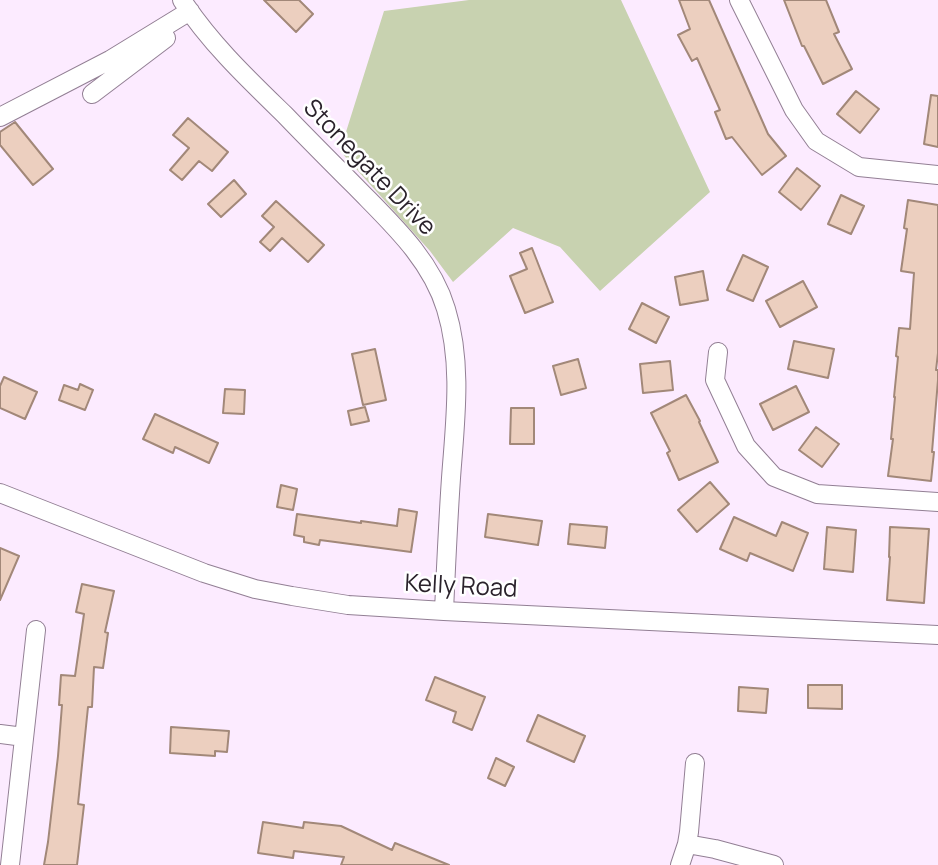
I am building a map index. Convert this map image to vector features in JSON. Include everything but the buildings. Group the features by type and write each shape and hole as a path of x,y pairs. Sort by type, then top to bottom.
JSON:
{"street":[{"path":"739,0 794,110 816,141 859,167 938,175"},
{"path":"92,94 189,9"},
{"path":"0,117 110,60 189,9"},
{"name":"Stonegate Drive","path":"189,9 231,61 396,228 419,256 440,292 447,310 457,372 444,611"},
{"path":"718,352 715,380 746,446 774,477 817,494 938,502"},
{"name":"Kelly Road","path":"0,492 204,573 255,589 348,605 938,635"},
{"path":"10,865 36,630"},
{"path":"0,734 24,737"},
{"path":"680,865 687,844 695,763"},
{"path":"687,844 774,865"}],"green space":[{"path":"469,0 621,0 710,192 600,291 560,247 513,228 453,282 430,251 340,151 384,11"}]}
